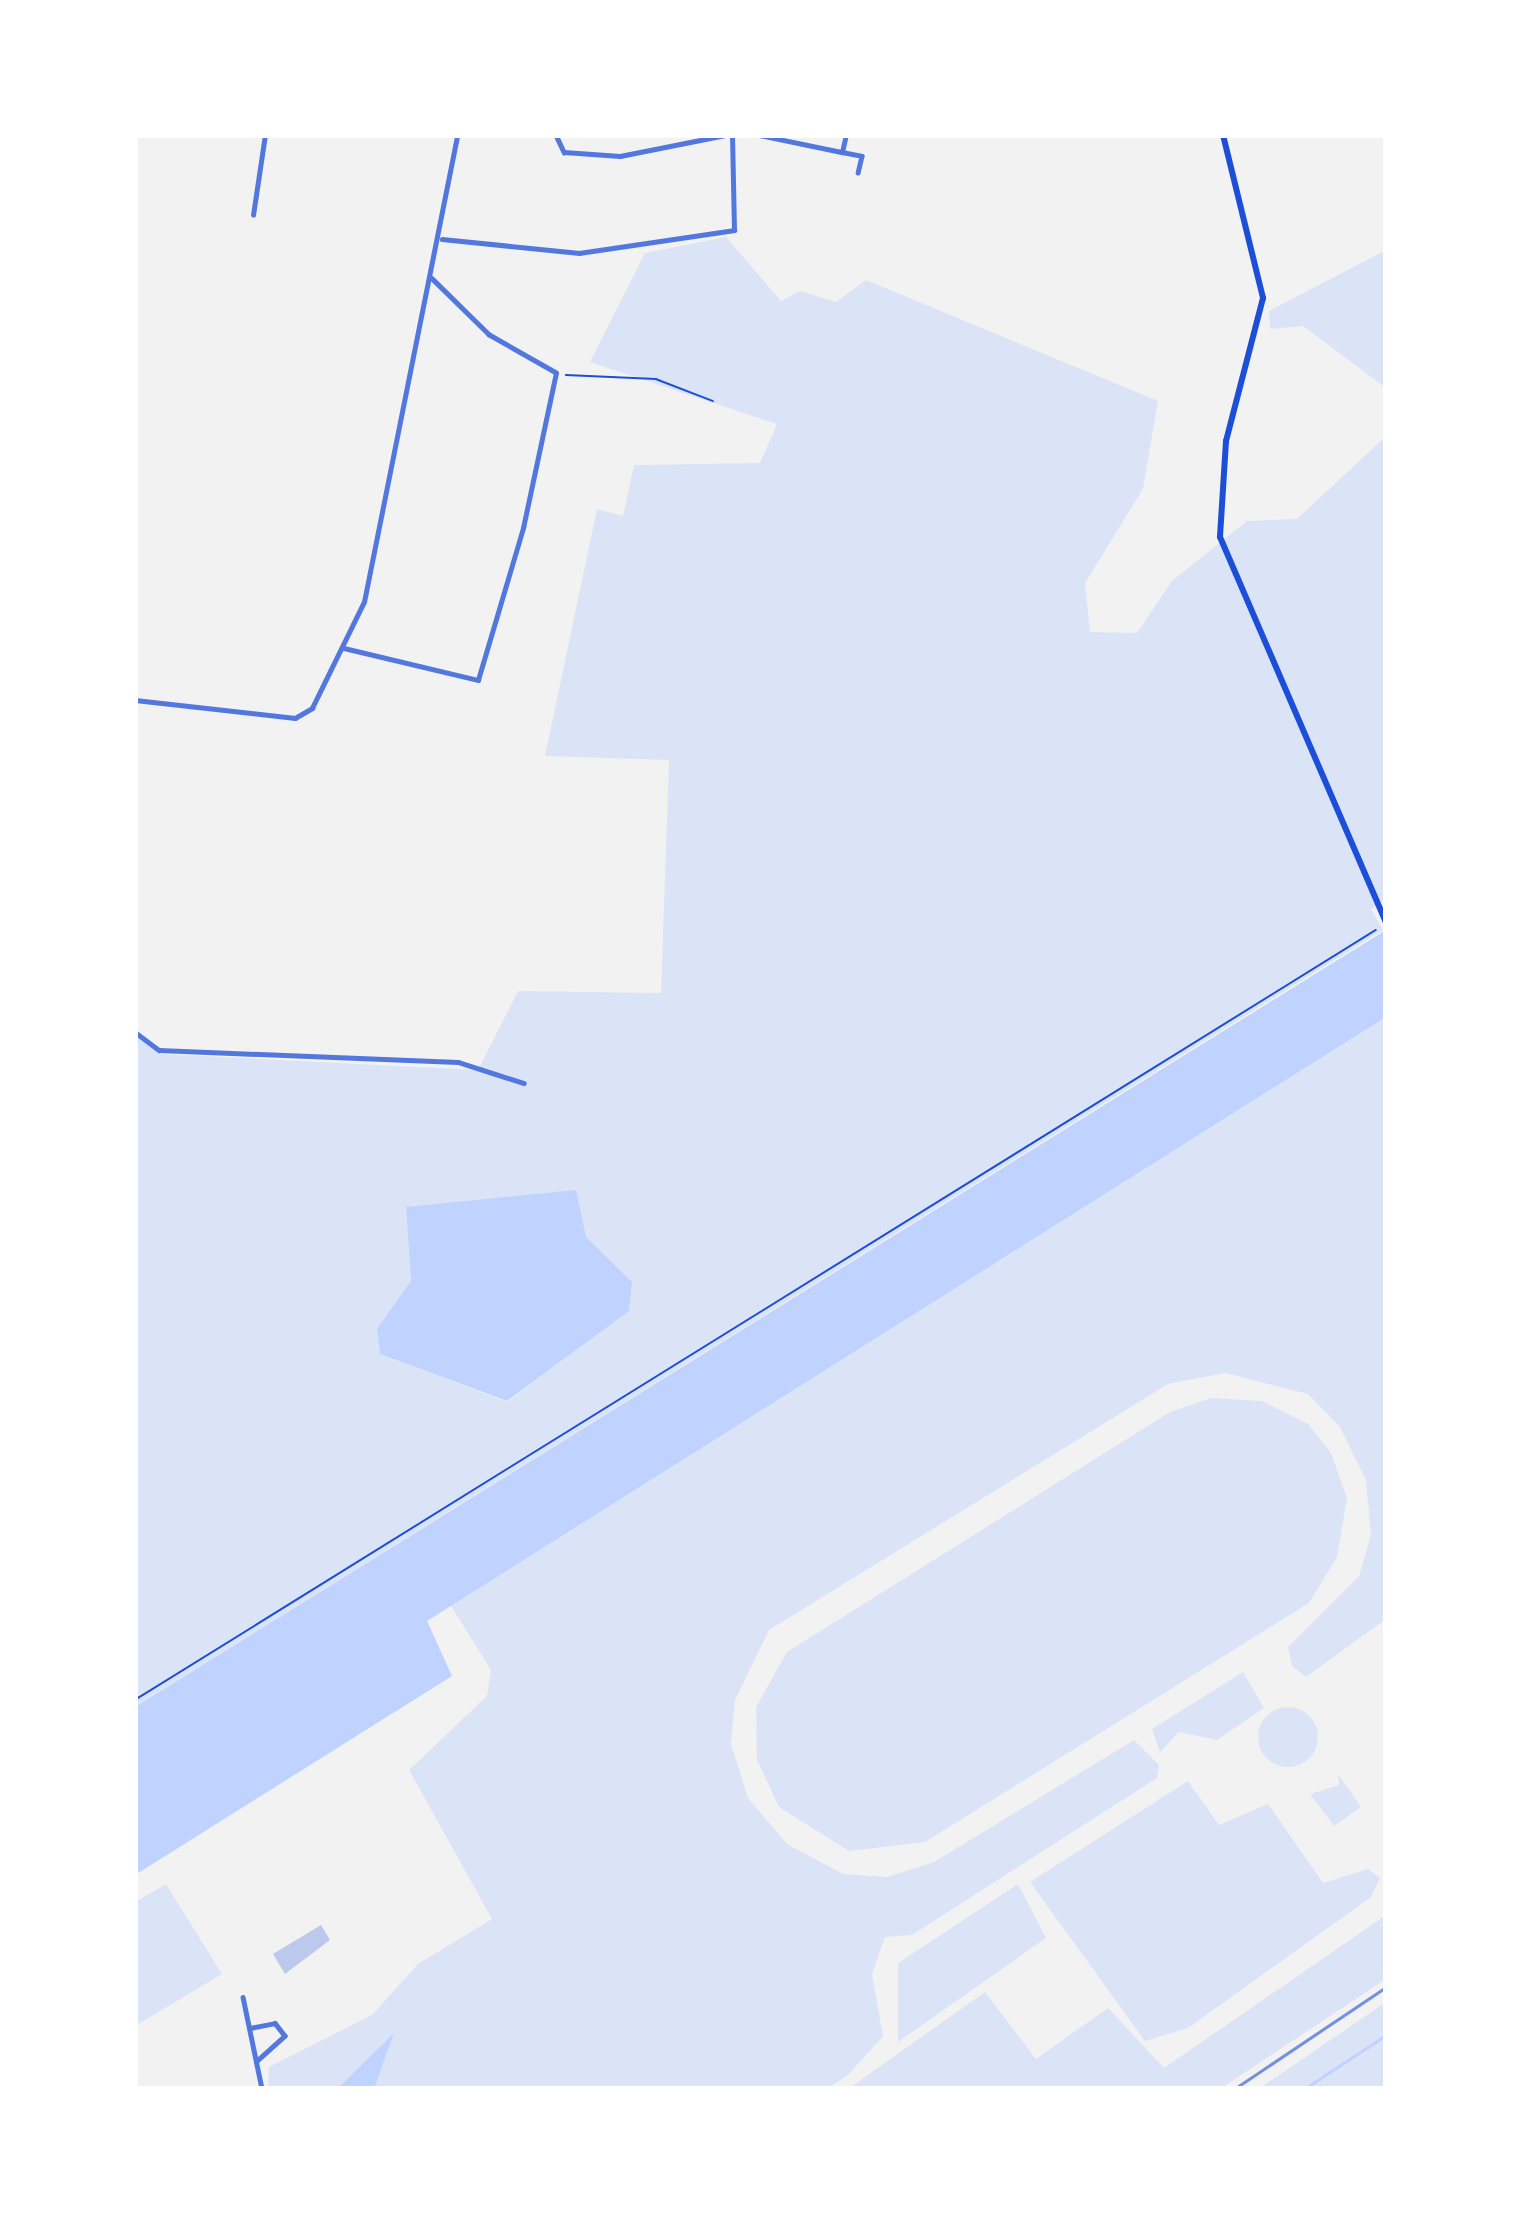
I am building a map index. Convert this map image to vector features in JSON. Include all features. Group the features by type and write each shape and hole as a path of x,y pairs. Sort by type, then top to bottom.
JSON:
{"main road":[{"path":"1223,135 1263,298 1222,463 1220,537 1386,923"}],"street":[{"path":"253,215 265,135"},
{"path":"135,700 287,717 311,708 364,602 433,279 458,135"},
{"path":"440,238 579,253 734,230 728,135 620,156 563,152 556,136"},
{"path":"759,135 862,156 858,173"},
{"path":"842,152 846,135"},
{"path":"342,648 478,680 556,373 489,335 433,279"},
{"path":"135,1032 159,1049 458,1062 524,1084"},
{"path":"243,1996 262,2089"},
{"path":"250,2028 275,2023 285,2036 257,2061"}],"path":[{"path":"556,373 656,379 713,401"},
{"path":"135,1700 1386,923"}],"shaded area":[{"path":"726,237 781,301 800,291 836,302 866,280 1158,401 1143,489 1085,583 1090,632 1137,633 1172,581 1247,521 1297,519 1386,436 1386,899 1371,909 1383,930 135,1707 135,1036 161,1054 478,1070 518,991 661,993 669,760 545,756 597,509 623,516 634,465 760,463 777,424 590,362 645,253","holes":["406,1208 586,1237 631,1282 629,1310 507,1402 380,1354 378,1329 411,1281"]},
{"path":"1386,250 1386,388 1303,326 1270,329 1269,311"},
{"path":"1386,1017 1386,1619 1306,1677 1292,1666 1288,1647 1359,1576 1371,1535 1366,1480 1340,1427 1308,1394 1225,1373 1168,1384 769,1630 735,1700 731,1744 748,1798 787,1844 843,1874 887,1877 934,1862 1134,1740 1159,1765 1157,1778 912,1935 885,1937 872,1974 883,2036 849,2074 827,2089 374,2089 393,2035 340,2086 268,2089 269,2067 372,2015 418,1964 492,1919 409,1770 487,1696 491,1670 451,1606"},
{"path":"1211,1398 1262,1401 1308,1424 1331,1453 1347,1498 1337,1557 1309,1603 925,1842 849,1851 779,1807 757,1760 756,1707 787,1652 1170,1412"},
{"path":"1243,1672 1264,1708 1217,1740 1179,1732 1160,1752 1152,1729"},
{"path":"1288,1707 1309,1716 1318,1737 1309,1758 1288,1767 1267,1758 1258,1737 1267,1716"},
{"path":"1338,1774 1361,1807 1334,1826 1310,1794 1339,1785"},
{"path":"1188,1781 1219,1825 1268,1804 1323,1883 1368,1869 1380,1878 1371,1897 1188,2028 1145,2041 1030,1882"},
{"path":"166,1884 222,1974 135,2026 135,1902"},
{"path":"1018,1884 1046,1938 898,2042 898,1963"},
{"path":"1386,1915 1386,1979 1220,2089 848,2089 985,1992 1036,2059 1108,2008 1164,2068"},
{"path":"1386,2002 1386,2089 1260,2089 1260,2088"}],"water":[{"path":"1386,930 1386,1017 427,1621 452,1676 135,1875 135,1707"},
{"path":"576,1190 586,1237 632,1282 629,1311 507,1401 380,1354 377,1329 411,1281 406,1207"},
{"path":"394,2033 374,2089 325,2089 340,2086"}],"building":[{"path":"321,1925 330,1940 285,1974 273,1954"}],"waterway":[{"path":"1304,2089 1386,2035"}],"railway":[{"path":"1234,2089 1386,1987"}]}
